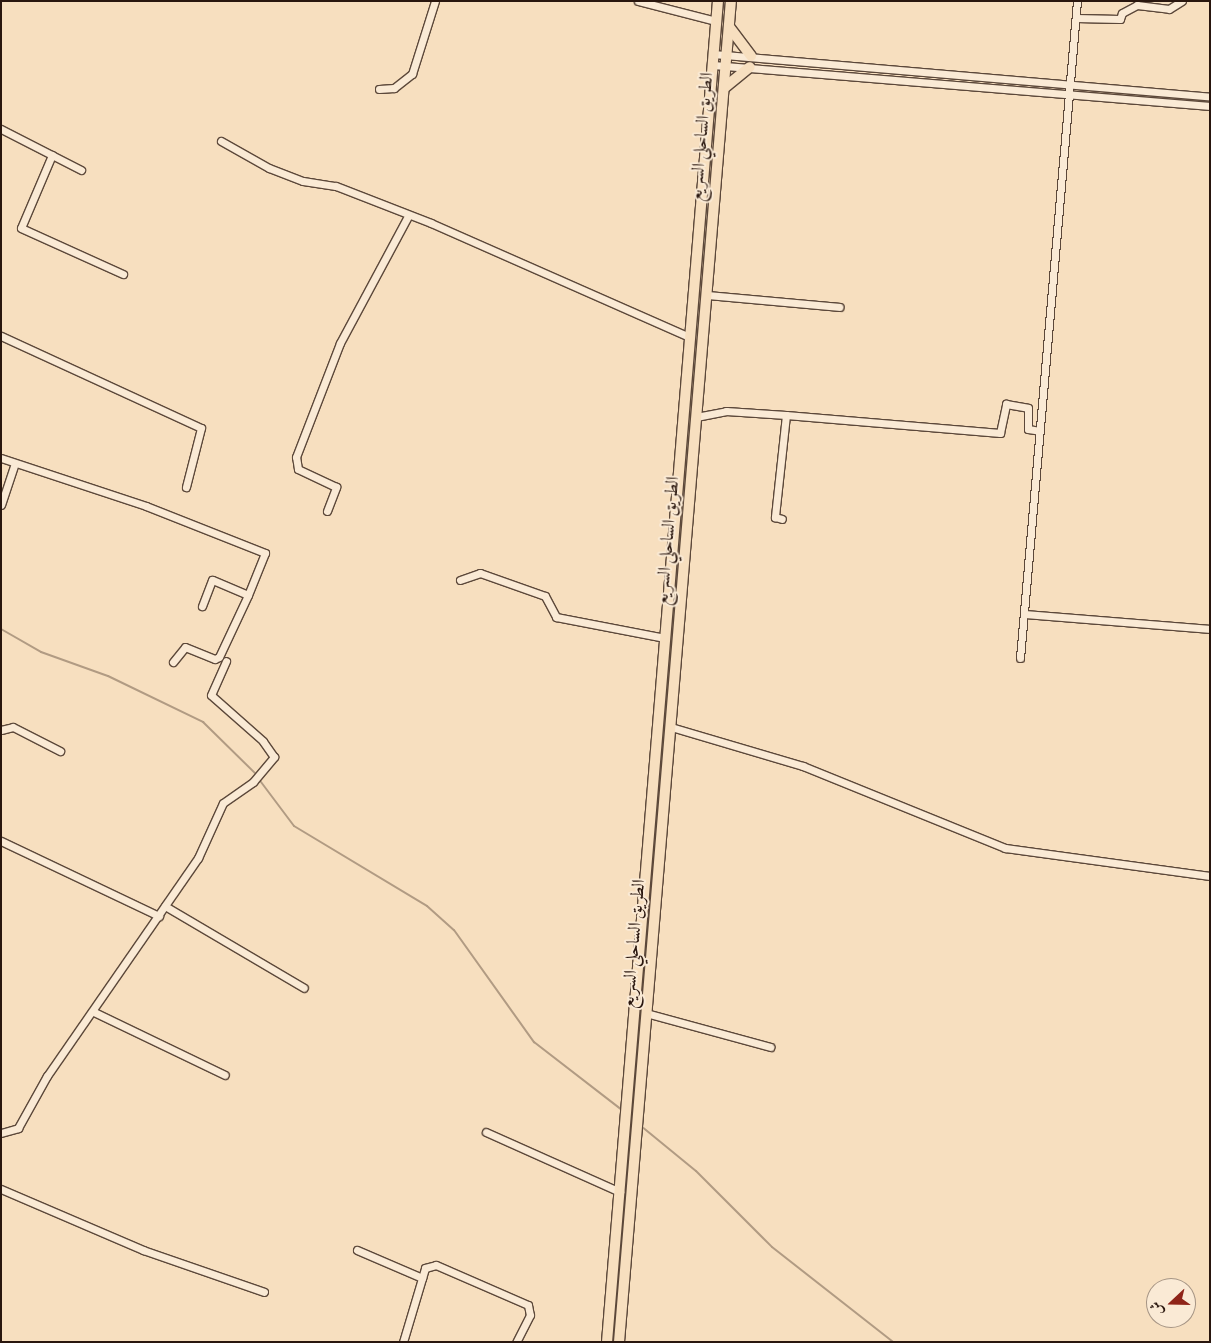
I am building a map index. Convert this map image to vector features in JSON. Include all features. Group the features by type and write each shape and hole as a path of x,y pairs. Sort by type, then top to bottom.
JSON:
{"highway":[{"name":"الطريق الساحلي السريع","path":"635,1082 665,638 718,1"},
{"name":"الطريق الساحلي السريع","path":"635,1082 646,1013 708,295 731,1"},
{"path":"729,26 737,43 751,56"},
{"path":"724,89 750,67"},
{"path":"607,1342 625,1130 635,1082"},
{"path":"619,1342 636,1132 635,1082"}],"street":[{"path":"379,89 394,88 412,74 435,1"},
{"path":"638,1 716,21"},
{"path":"1020,658 1067,84 1077,1"},
{"path":"1076,18 1120,19 1122,13 1137,5 1169,9 1182,1"},
{"path":"713,60 751,56 1210,97"},
{"path":"713,60 726,60 750,67 1210,106"},
{"path":"827,73 829,64"},
{"path":"995,78 995,88"},
{"path":"1159,102 1161,93"},
{"path":"1,129 81,170"},
{"path":"221,141 295,178 336,186 689,337"},
{"path":"52,155 21,228 123,274"},
{"path":"327,511 336,487 298,469 296,457 340,343 382,272 408,216"},
{"path":"708,295 839,307"},
{"path":"1,336 201,428 186,487"},
{"path":"696,417 726,412 786,415 1000,433 1006,404 1028,408 1028,429 1040,431"},
{"path":"782,519 775,517 786,415"},
{"path":"1,458 260,549 265,553 219,657 215,659 185,647 173,662"},
{"path":"1,505 15,464"},
{"path":"460,580 480,574 545,596 556,617 665,638"},
{"path":"202,606 212,580 248,595"},
{"path":"1024,614 1210,629"},
{"path":"1,1133 18,1128 47,1076 94,1012 198,858 223,803 253,782 274,757 263,741 211,695 226,661"},
{"path":"1,730 13,727 60,751"},
{"path":"671,727 820,772 1005,848 1210,876"},
{"path":"1,841 159,916"},
{"path":"165,906 304,988"},
{"path":"94,1012 225,1075"},
{"path":"646,1013 770,1047"},
{"path":"486,1132 620,1192"},
{"path":"1,1190 143,1250 264,1292"},
{"path":"357,1250 422,1278"},
{"path":"403,1342 425,1268 436,1265 526,1303 530,1315 516,1342"}],"waterway":[{"path":"1,629 41,652 108,676 203,722 256,774"},
{"path":"258,778 294,826 427,906 454,930 534,1042 622,1110"},
{"path":"641,1126 696,1171 772,1247 893,1342"}]}
